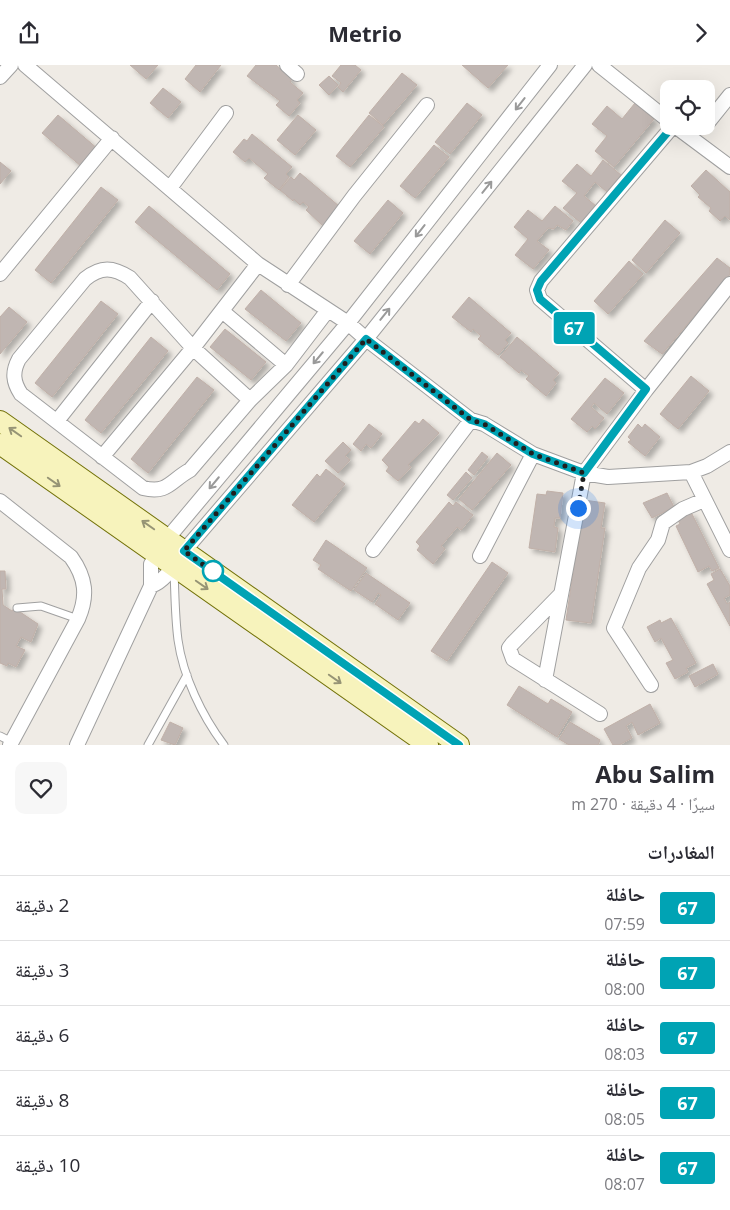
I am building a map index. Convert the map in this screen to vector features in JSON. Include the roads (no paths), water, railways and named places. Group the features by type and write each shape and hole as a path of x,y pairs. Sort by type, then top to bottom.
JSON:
{"main road":[{"path":"0,421 162,546 459,745"},
{"path":"0,444 162,546"},
{"path":"179,558 428,745"}],"street":[{"path":"0,77 10,65"},
{"path":"25,65 258,264 348,323 471,420 484,424 533,454 584,473 630,477 691,472 707,466 730,452"},
{"path":"77,745 151,586 150,571 162,546 348,323 550,65"},
{"path":"151,586 163,580 179,558 366,339 585,65"},
{"path":"599,65 660,114"},
{"path":"715,114 730,95"},
{"path":"288,285 354,196 428,105"},
{"path":"170,188 226,113"},
{"path":"646,389 540,299 537,290 541,281 666,135"},
{"path":"689,135 730,167"},
{"path":"695,139 698,135"},
{"path":"0,275 112,138"},
{"path":"102,457 193,348 258,264"},
{"path":"250,400 193,348 130,278 117,270 106,268 94,271 85,279 19,359 14,377 16,386 21,394 143,488 154,491 166,489 190,470 250,400 286,365 328,310"},
{"path":"545,680 584,473 646,389 730,284"},
{"path":"57,421 152,301"},
{"path":"222,311 286,365"},
{"path":"373,550 471,420"},
{"path":"480,556 533,454"},
{"path":"691,472 730,551"},
{"path":"651,685 614,628 639,569 658,540 663,523 683,509 704,500"},
{"path":"0,501 71,557 80,569 84,583 85,598 78,619 7,741"},
{"path":"560,595 509,648 513,659 600,714"}],"lane":[{"path":"179,558 178,642 187,675 205,716 224,745"},
{"path":"18,608 41,606 78,619"},
{"path":"148,745 187,675"},
{"path":"215,745 218,737"}]}
